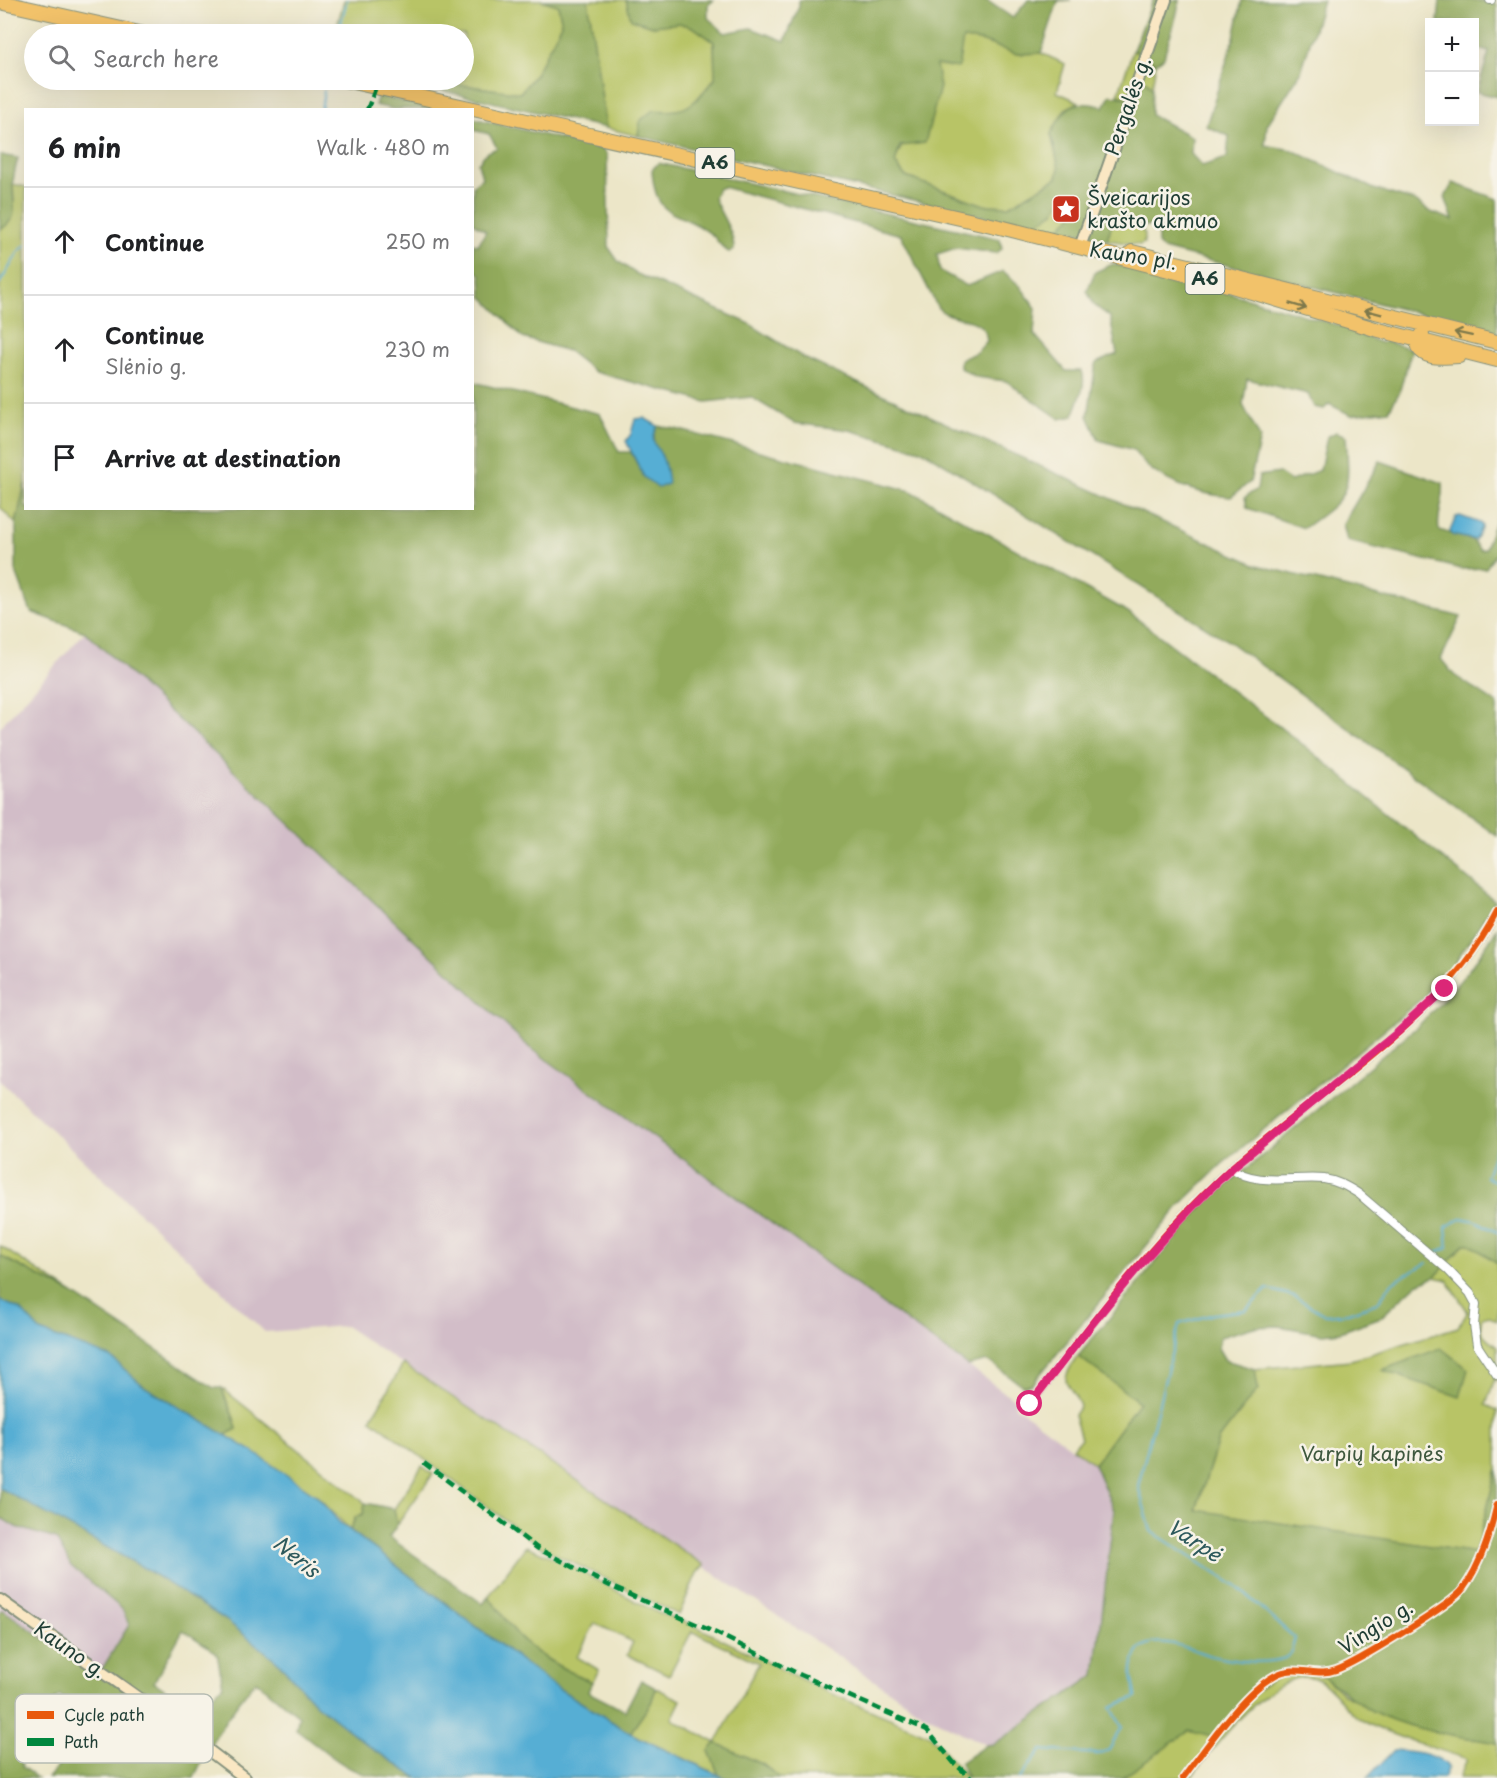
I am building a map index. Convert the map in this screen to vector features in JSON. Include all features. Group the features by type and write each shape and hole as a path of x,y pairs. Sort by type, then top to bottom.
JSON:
{"highway":[{"path":"0,2 99,24"},
{"name":"A6","path":"389,90 469,108"},
{"name":"A6","path":"474,109 1080,247"},
{"name":"Kauno pl.","path":"1080,247 1104,247 1163,259 1497,342"},
{"name":"Kauno pl.","path":"1080,247 1232,286 1419,340"},
{"path":"1419,340 1430,327"},
{"name":"A6","path":"1419,340 1418,347 1429,357 1495,359"}],"main road":[{"name":"Pergalės g.","path":"1080,247 1166,0"},
{"name":"Kauno g.","path":"0,1600 130,1694"},
{"name":"Kauno g.","path":"213,1754 244,1778"}],"street":[{"path":"1030,1404 1107,1304 1185,1213 1232,1168 1427,1007 1466,963 1497,912"},
{"path":"1232,1168 1247,1177 1326,1179 1344,1184 1359,1194 1448,1270 1470,1293 1476,1304 1474,1325 1477,1345 1497,1375"},
{"name":"Vingio g.","path":"1183,1778 1239,1708 1260,1686 1274,1676 1289,1670 1335,1671 1388,1642 1462,1591 1481,1557 1497,1504"}],"shaded area":[{"path":"85,632 528,1046 1015,1400 1015,1406 1094,1464 1114,1510 1095,1675 994,1744 986,1745 924,1714 345,1326 265,1332 0,1081 0,727"},
{"path":"0,1517 16,1527 56,1539 77,1572 122,1609 128,1618 129,1625 125,1635 99,1676 4,1610 0,1611"}],"green space":[{"path":"344,0 541,0 558,5 562,24 534,76 520,93 474,87 474,24 338,24"},
{"path":"541,0 588,0 606,128 440,90 474,90 474,87 520,93 534,76 562,24 558,5"},
{"path":"588,0 626,0 632,19 653,26 679,23 693,27 714,42 715,78 690,107 640,121 638,136 606,128"},
{"path":"626,0 714,0 708,5 708,18 725,33 751,28 785,41 799,6 799,0 986,0 1013,18 1028,0 1071,0 1058,1 1041,53 1017,54 981,41 963,39 958,68 936,65 940,87 925,143 900,146 895,163 906,177 984,205 1009,206 1057,178 1059,168 1051,134 1066,111 1077,104 1084,103 1104,107 1110,95 1133,99 1139,84 1145,80 1152,87 1151,115 1192,137 1191,154 1202,166 1227,158 1229,136 1206,126 1234,38 1242,0 1323,0 1301,72 1267,125 1265,145 1292,150 1374,189 1415,201 1431,212 1453,220 1445,197 1453,183 1497,199 1497,333 1163,249 1158,244 1158,228 1113,220 1107,240 1072,231 1057,230 1073,215 1073,209 1062,200 1054,212 1034,225 1008,222 638,136 640,121 653,110 683,109 695,101 715,79 714,42 693,27 679,23 653,26 631,19"},
{"path":"1153,0 1179,0 1177,15 1164,57 1156,63 1133,50"},
{"path":"1440,0 1476,0 1497,4 1497,97 1479,92 1489,52 1479,49 1479,18 1438,18"},
{"path":"963,39 981,41 1017,54 1041,53 1065,64 1057,92 1079,102 1065,109 1051,134 1059,168 1057,178 1009,206 984,205 906,177 895,163 908,136 931,109 936,98 935,65"},
{"path":"1133,50 1156,63 1152,87 1144,81 1133,99 1118,95"},
{"path":"378,96 432,108 388,108 375,105"},
{"path":"474,118 602,149 607,155 609,248 618,261 635,273 748,323 804,358 1257,565 1461,617 1441,659 1454,675 1497,704 1497,836 1228,641 924,451 849,430 794,423 751,397 706,402 595,372 568,351 523,338 482,296 481,275 474,269 474,243 478,245 486,231 474,224 474,184 482,178 478,163 487,152 497,148 489,134 474,130"},
{"path":"0,155 18,158 13,182 14,214 7,225 0,230"},
{"path":"658,163 1000,239 1002,249 996,253 956,248 937,254 940,271 967,286 1003,271 1020,286 1036,308 1034,334 1066,371 1082,371 1083,388 1073,416 1060,419 1006,381 976,377 960,368 960,360 977,352 987,341 985,332 974,322 944,313 938,308 901,235 723,187 718,189 714,198 732,236 734,250 729,252 700,226 671,213 664,207 654,187 652,170"},
{"path":"13,184 24,187 24,491 16,524 0,507 0,230 10,221 14,204"},
{"path":"1062,200 1070,206 1072,214 1066,224 1057,230 1034,225 1054,212"},
{"path":"1113,220 1138,225 1145,234 1144,243 1140,245 1107,240"},
{"path":"1113,264 1179,278 1361,332 1361,335 1381,343 1384,341 1412,349 1399,393 1389,410 1351,415 1329,404 1324,409 1314,407 1308,394 1247,379 1243,405 1260,438 1250,482 1231,497 1205,493 1177,484 1152,470 1141,461 1134,450 1099,440 1088,416 1096,363 1117,354 1110,317 1094,305 1087,291 1095,272"},
{"path":"474,382 600,414 619,452 631,452 644,477 662,456 654,442 658,426 676,429 911,491 1128,612 1310,750 1495,901 1452,967 1432,990 1221,1165 1181,1204 1032,1384 1023,1386 988,1361 968,1366 528,1046 85,632 31,612 16,572 16,524 24,488 24,510 474,510"},
{"path":"1336,432 1346,436 1348,470 1344,491 1331,508 1304,528 1247,508 1245,497 1257,489 1259,476 1279,473 1291,481 1320,470 1327,437"},
{"path":"1380,461 1443,483 1439,530 1472,540 1480,550 1485,549 1497,516 1497,551 1486,568 1462,569 1347,541 1343,524"},
{"path":"1497,928 1497,1263 1470,1244 1464,1244 1435,1277 1417,1284 1381,1317 1340,1332 1323,1334 1279,1326 1254,1327 1220,1337 1218,1348 1225,1360 1255,1369 1258,1389 1218,1440 1196,1510 1476,1553 1497,1468 1497,1743 1433,1732 1387,1718 1362,1705 1322,1676 1300,1669 1289,1670 1268,1680 1248,1698 1215,1738 1189,1731 1122,1778 968,1778 960,1763 986,1745 994,1744 1095,1675 1114,1510 1094,1464 1139,1402 1078,1356 1203,1205 1418,1026 1461,980"},
{"name":"Varpių kapinės","path":"1464,1244 1470,1244 1497,1263 1497,1321 1489,1316 1482,1318 1481,1328 1486,1338 1497,1346 1497,1380 1495,1378 1486,1405 1497,1410 1497,1468 1476,1553 1196,1511 1218,1440 1258,1389 1255,1369 1351,1360 1458,1327 1468,1312 1447,1280 1435,1277"},
{"path":"0,1246 73,1294 0,1256"},
{"path":"0,1256 73,1294 214,1388 222,1388 237,1429 225,1435 145,1387 110,1357 40,1331 21,1310 0,1300"},
{"path":"1441,1348 1468,1369 1460,1397 1382,1370"},
{"path":"1078,1356 1139,1402 1094,1464 1073,1448 1081,1438 1074,1415 1080,1406 1066,1378"},
{"path":"403,1364 704,1565 697,1573 679,1615 541,1547 371,1419"},
{"path":"222,1388 365,1503 363,1514 355,1517 350,1530 317,1496 225,1435 237,1429"},
{"path":"422,1466 433,1474 397,1525 394,1509"},
{"path":"0,1488 144,1568 226,1620 277,1661 315,1703 373,1749 417,1778 368,1775 344,1765 296,1729 299,1716 256,1681 213,1741 213,1694 223,1686 217,1653 183,1630 154,1682 171,1694 15,1694 15,1763 22,1763 22,1767 37,1778 0,1778 0,1611 3,1610 98,1676 129,1625 122,1609 71,1566 56,1539 16,1527 0,1517"},
{"path":"365,1503 394,1509 397,1525 389,1537 483,1604 488,1597 528,1645 559,1666 592,1682 588,1692 625,1711 641,1680 656,1688 651,1703 630,1733 553,1685 350,1530 356,1517 363,1514"},
{"path":"526,1546 559,1560 658,1613 691,1624 825,1691 930,1735 967,1778 780,1778 762,1764 709,1751 719,1775 630,1733 651,1703 656,1688 681,1700 672,1719 716,1743 759,1663 692,1631 669,1675 627,1655 633,1642 595,1623 577,1657 599,1670 592,1682 570,1672 548,1660 519,1637 488,1597"},
{"path":"1289,1670 1319,1672 1343,1694 1424,1729 1497,1743 1497,1778 1459,1778 1467,1759 1401,1737 1363,1721 1346,1707 1325,1684 1319,1680 1303,1677 1286,1683 1267,1694 1248,1711 1230,1729 1191,1778 1122,1778 1189,1731"},
{"path":"716,1743 762,1764 780,1778 725,1778 719,1775 709,1751"},
{"path":"61,1763 201,1763 194,1778 48,1778"}],"water":[{"path":"644,418 658,426 654,444 664,462 668,484 658,488 644,477 626,441 631,434 635,419"},
{"path":"1460,516 1480,523 1482,526 1475,540 1452,535 1450,531 1456,517"},
{"name":"Neris","path":"0,1300 21,1310 40,1331 110,1357 145,1387 252,1451 317,1496 339,1522 553,1685 630,1733 725,1778 417,1778 373,1749 315,1703 277,1661 226,1620 144,1568 0,1488"},
{"path":"1394,1750 1431,1756 1448,1767 1443,1778 1367,1778"}],"waterway":[{"path":"341,24 347,0"},
{"path":"321,108 324,91"},
{"path":"0,283 19,251 24,247"},
{"name":"Varpė","path":"1497,1144 1486,1177 1497,1182"},
{"name":"Varpė","path":"1437,1252 1448,1247 1446,1227 1461,1218 1476,1221 1497,1232"},
{"name":"Varpė","path":"1020,1778 1041,1750 1098,1754 1109,1750 1122,1727 1111,1707 1136,1697 1132,1669 1136,1655 1143,1647 1153,1643 1164,1643 1212,1656 1248,1662 1277,1660 1291,1653 1295,1638 1237,1587 1151,1531 1138,1486 1179,1324 1214,1314 1246,1310 1267,1289 1294,1296 1325,1315 1348,1313 1377,1303 1393,1282 1427,1263"}],"marked path":[{"path":"368,108 375,90"},
{"path":"424,1463 537,1548 612,1587 716,1633 801,1675 927,1730 954,1763 971,1778"}],"cycle path":[{"path":"1030,1404 1125,1282 1175,1223 1230,1169 1376,1052 1411,1021 1444,988 1473,952 1497,912"},
{"path":"1183,1778 1237,1708 1262,1684 1282,1672 1298,1670 1328,1672 1347,1665 1403,1632 1455,1596 1463,1589 1480,1559 1497,1504"}],"place":[{"name":"Šveicarijos krašto akmuo","path":"1066,209"}],"route":[{"path":"1030,1404 1107,1304 1185,1213 1232,1168 1398,1032 1445,989"}]}
